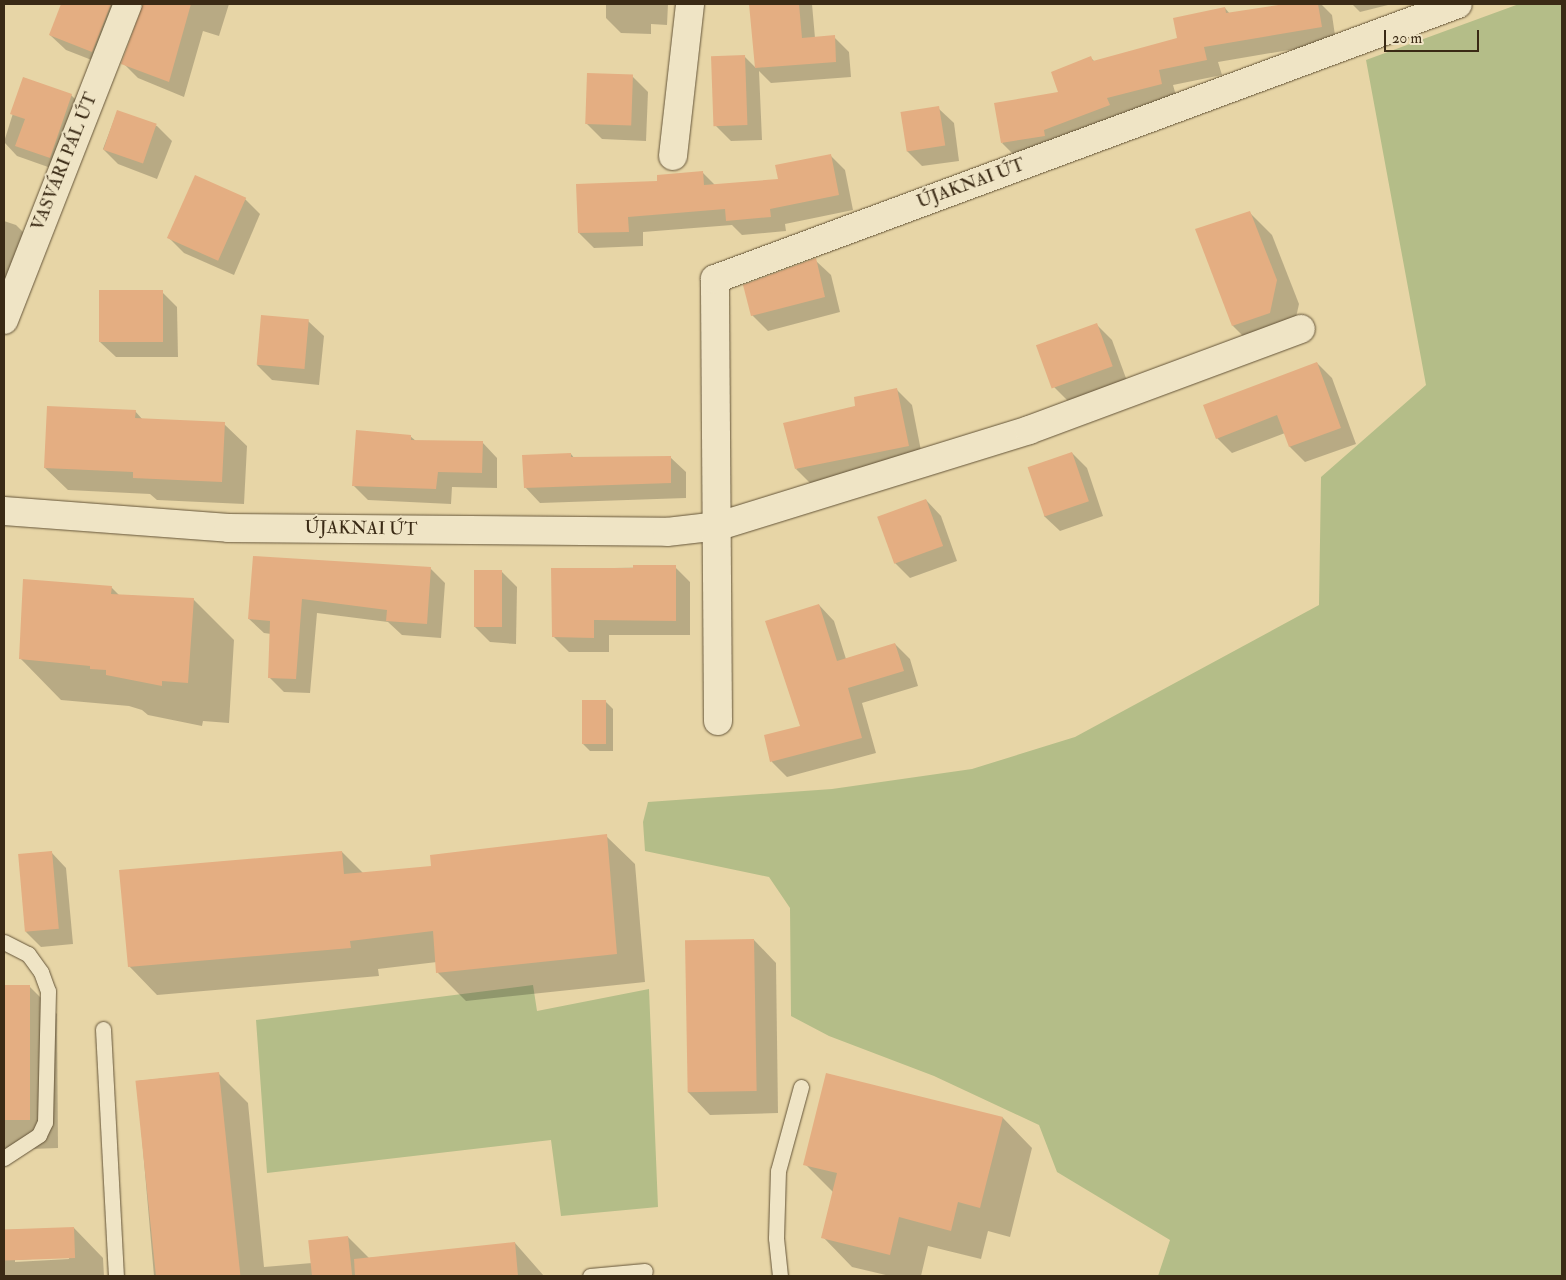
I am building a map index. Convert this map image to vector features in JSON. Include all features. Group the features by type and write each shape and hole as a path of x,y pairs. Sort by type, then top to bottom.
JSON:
{"street":[{"name":"VASVÁRI PÁL ÚT","path":"4,320 128,4"},
{"path":"673,156 690,4"},
{"name":"ÚJAKNAI ÚT","path":"718,721 719,526 715,279 1458,4"},
{"name":"ÚJAKNAI ÚT","path":"4,511 228,528 667,532 719,526 1029,430 1301,329"}],"lane":[{"path":"4,942 28,954 41,972 48,991 45,1122 39,1135 26,1146 4,1158"},
{"path":"104,1029 116,1276"},
{"path":"780,1276 776,1238 778,1171 802,1087"},
{"path":"590,1276 645,1271"}],"green space":[{"path":"1519,4 1562,4 1562,1276 1158,1276 1170,1240 1057,1172 1039,1125 934,1076 829,1036 791,1016 790,908 769,877 645,851 643,822 648,802 832,789 972,769 1075,737 1319,605 1321,477 1426,385 1366,60"},
{"path":"533,985 537,1011 649,989 658,1207 561,1216 551,1140 267,1173 256,1020"}],"building":[{"path":"61,4 111,4 92,52 49,35"},
{"path":"143,4 191,4 169,82 121,64"},
{"path":"749,4 799,4 802,38 835,35 836,62 755,68"},
{"path":"1285,4 1318,4 1322,27 1204,47 1207,60 1159,70 1162,84 1107,98 1110,105 1044,130 1045,136 1001,143 994,103 1058,92 1051,72 1091,56 1093,61 1177,38 1173,18 1225,7 1226,13"},
{"path":"745,55 747,125 713,126 711,56"},
{"path":"587,73 633,75 631,126 585,124"},
{"path":"23,77 72,94 50,158 15,146 25,119 10,114"},
{"path":"939,106 945,146 907,152 900,112"},
{"path":"117,110 157,124 143,163 103,150"},
{"path":"831,154 839,195 770,209 771,217 726,221 725,209 628,217 629,232 578,233 576,184 657,181 657,175 703,171 704,185 778,179 775,165"},
{"path":"195,175 246,198 218,261 167,238"},
{"path":"1250,211 1277,280 1270,313 1232,326 1195,229"},
{"path":"816,258 825,297 751,316 743,285"},
{"path":"99,290 163,290 163,342 99,342"},
{"path":"261,315 309,319 304,369 257,365"},
{"path":"1097,323 1113,366 1052,388 1036,345"},
{"path":"1317,362 1341,428 1289,447 1277,415 1216,439 1203,405"},
{"path":"897,388 909,446 795,469 783,423 855,406 854,397"},
{"path":"47,406 136,410 135,418 225,422 222,482 133,478 133,472 44,468"},
{"path":"356,430 411,435 411,440 483,441 482,473 438,472 436,489 352,486"},
{"path":"1072,452 1089,501 1044,516 1028,467"},
{"path":"571,453 571,457 671,456 671,483 524,488 522,455"},
{"path":"926,499 943,546 894,564 877,517"},
{"path":"253,556 431,567 427,624 386,621 387,610 302,599 296,679 268,678 270,621 248,619"},
{"path":"633,565 676,565 676,621 594,620 594,638 552,637 551,568 633,568"},
{"path":"474,570 502,570 502,627 474,627"},
{"path":"23,579 112,586 111,594 194,598 188,683 162,681 162,686 106,675 106,670 90,669 90,666 19,659"},
{"path":"819,604 837,661 895,643 904,671 848,688 862,738 770,762 764,735 800,726 765,621"},
{"path":"582,700 606,700 606,744 582,744"},
{"path":"607,834 617,954 436,973 433,931 350,941 351,948 128,967 119,870 342,851 344,874 431,866 430,855"},
{"path":"52,851 59,929 25,932 18,854"},
{"path":"754,939 757,1091 688,1092 685,940"},
{"path":"4,985 30,985 30,1120 4,1120"},
{"path":"219,1072 240,1276 156,1276 135,1081"},
{"path":"826,1073 1003,1117 980,1208 958,1202 951,1231 899,1217 890,1255 821,1238 837,1173 803,1165"},
{"path":"74,1227 75,1258 5,1260 4,1229"},
{"path":"348,1236 352,1276 312,1276 308,1240"},
{"path":"515,1242 518,1276 355,1276 354,1259"}]}
